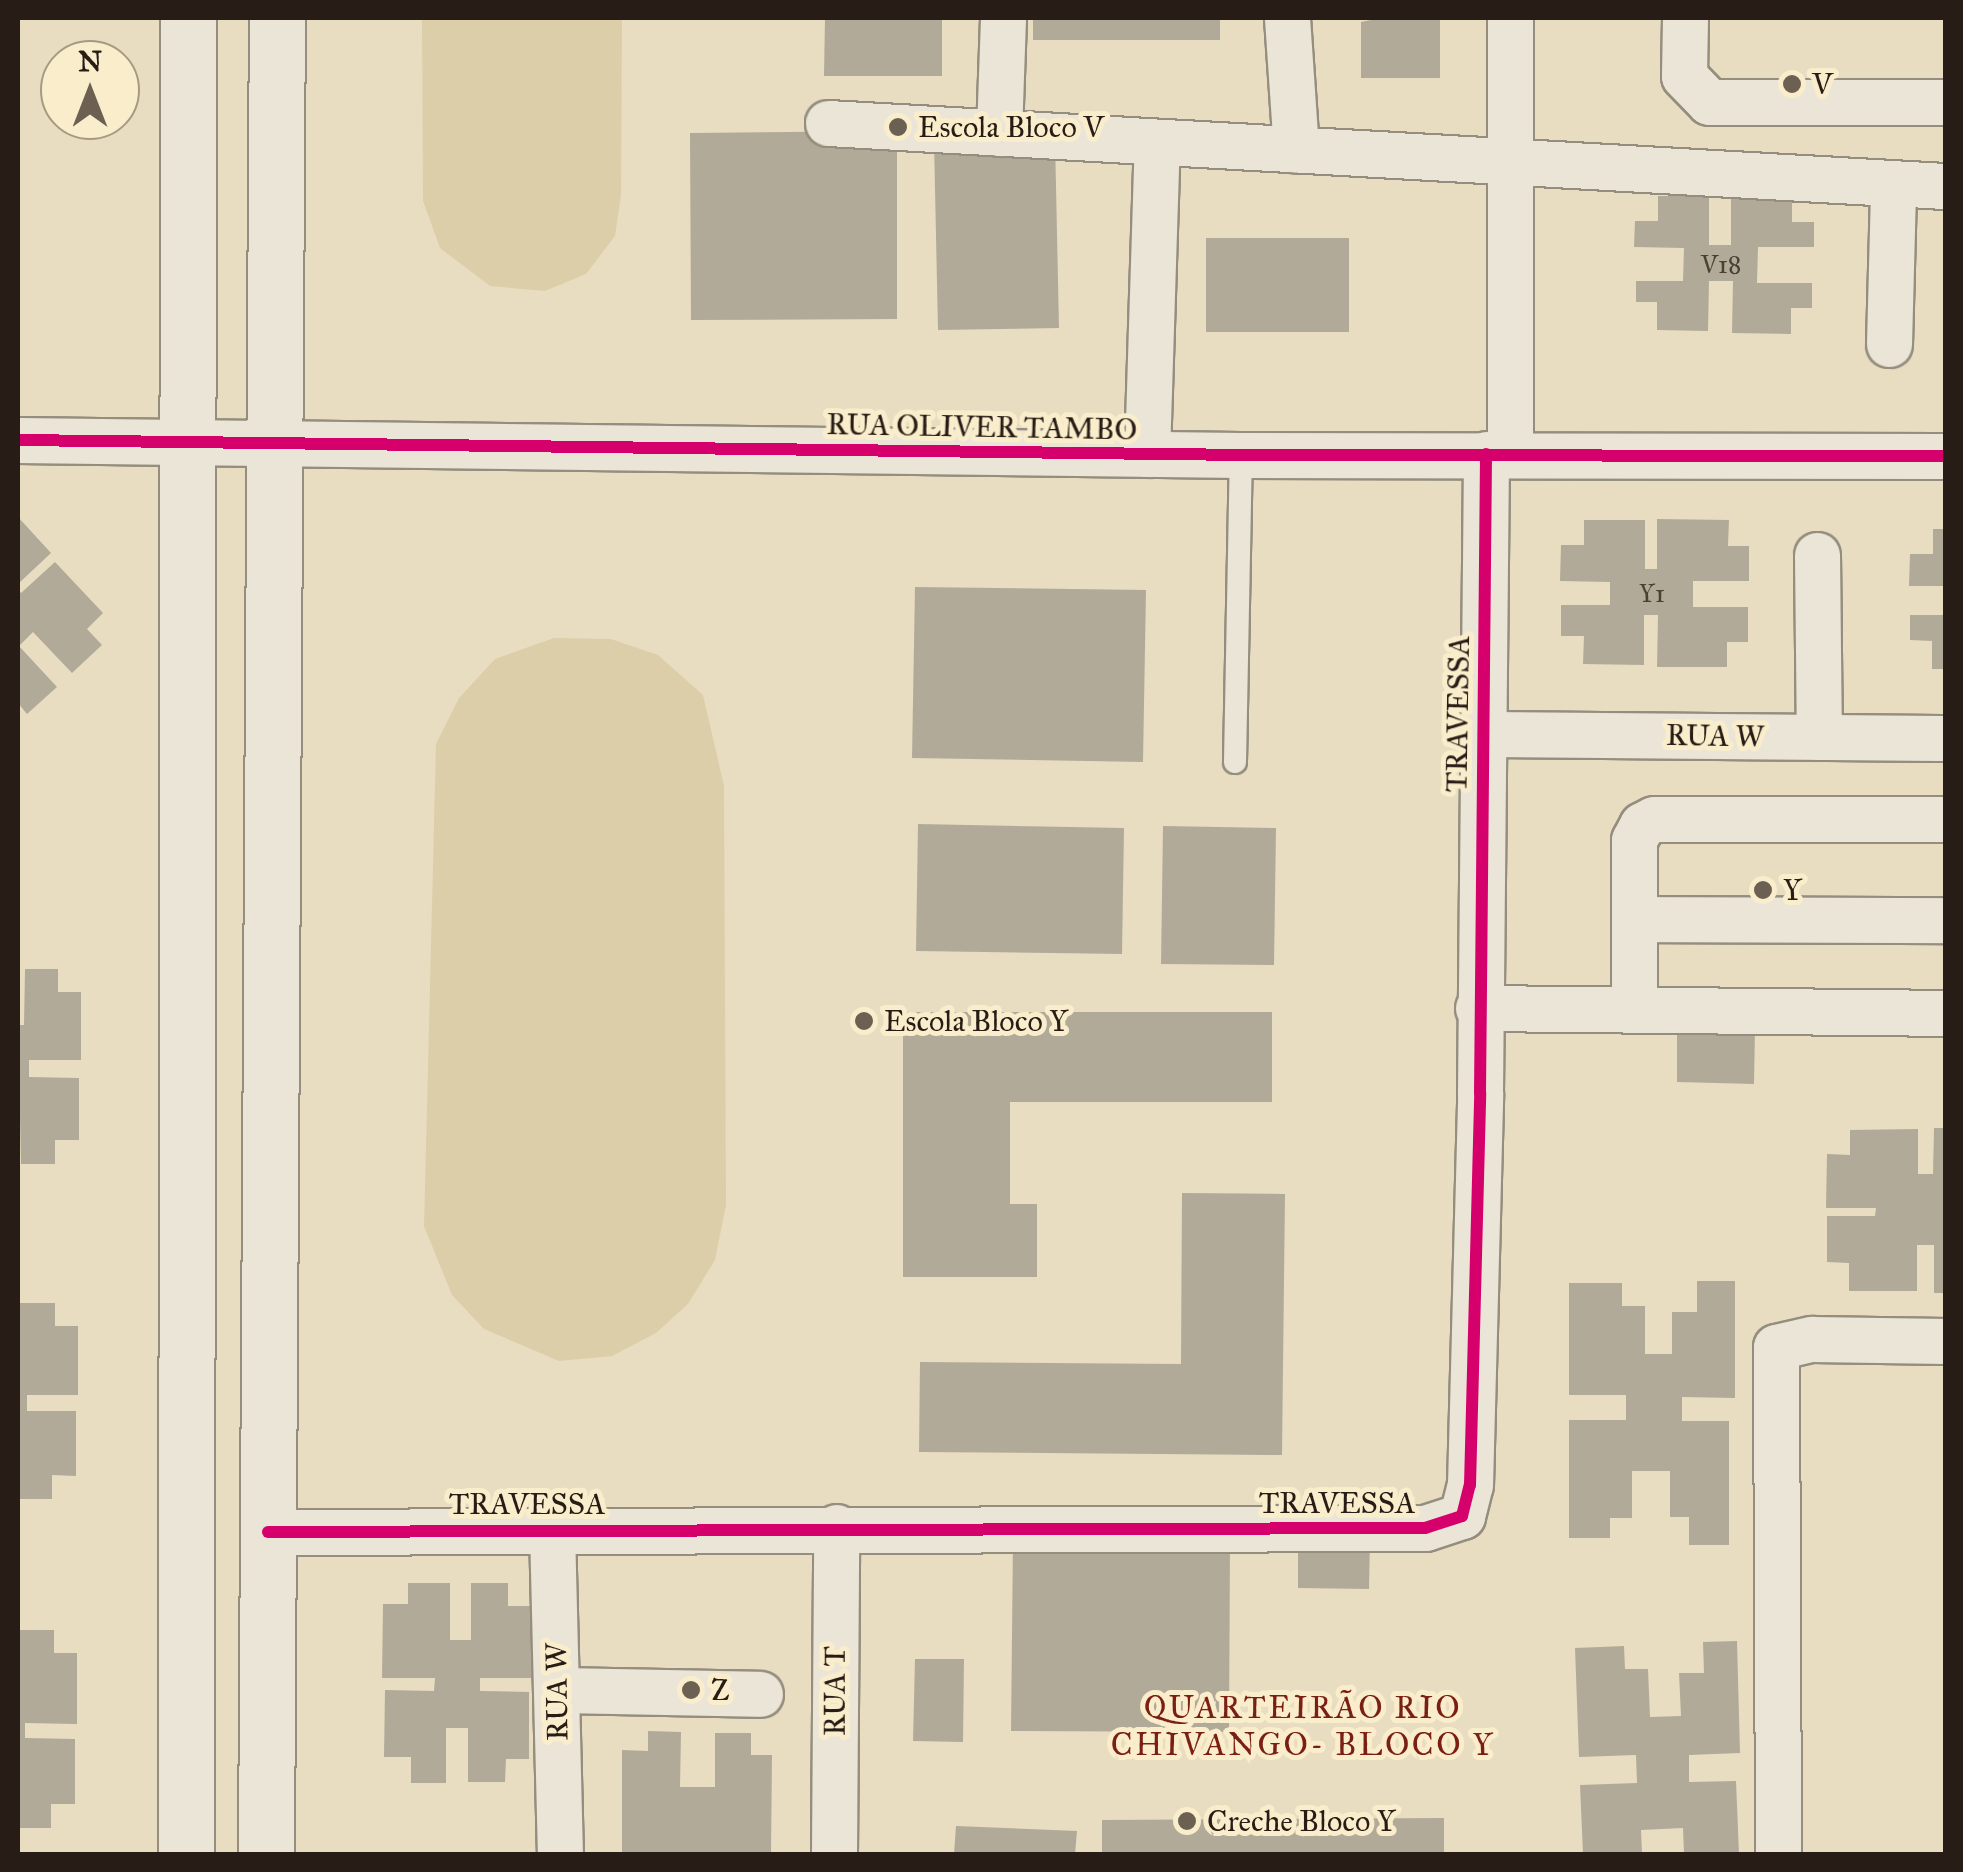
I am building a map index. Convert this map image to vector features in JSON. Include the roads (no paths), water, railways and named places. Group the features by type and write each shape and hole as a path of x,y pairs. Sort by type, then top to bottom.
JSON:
{"street":[{"path":"186,1854 188,18"},
{"path":"266,1854 277,18"},
{"path":"1000,132 1003,18"},
{"path":"1287,18 1296,150"},
{"name":"TRAVESSA","path":"268,1532 836,1527 1425,1528 1462,1516 1471,1446 1484,734 1511,163 1510,18"},
{"path":"1684,18 1684,76 1708,102 1946,102"},
{"path":"828,122 1892,187 1946,186"},
{"path":"1147,454 1157,142"},
{"path":"1888,344 1892,187"},
{"name":"RUA OLIVER TAMBO","path":"18,440 1240,455 1946,456"},
{"path":"1818,555 1820,737"},
{"name":"RUA W","path":"1484,734 1946,738"},
{"path":"1634,1010 1638,919 1634,840 1654,819 1946,819"},
{"path":"1638,919 1946,920"},
{"path":"1478,1008 1946,1013"},
{"path":"1778,1854 1776,1347 1812,1339 1946,1341"},
{"name":"RUA T","path":"834,1854 836,1527"},
{"name":"RUA W","path":"552,1529 560,1854"},
{"path":"557,1690 760,1694"}],"lane":[{"path":"1235,762 1240,455"}],"place":[{"name":"V","path":"1792,84"},
{"name":"Escola Bloco V","path":"898,127"},
{"name":"Y","path":"1763,890"},
{"name":"Escola Bloco Y","path":"864,1021"},
{"name":"Z","path":"691,1690"},
{"name":"Creche Bloco Y","path":"1187,1821"}],"district":[{"name":"QUARTEIRÃO RIO CHIVANGO- BLOCO Y","path":"1303,1728"}]}
